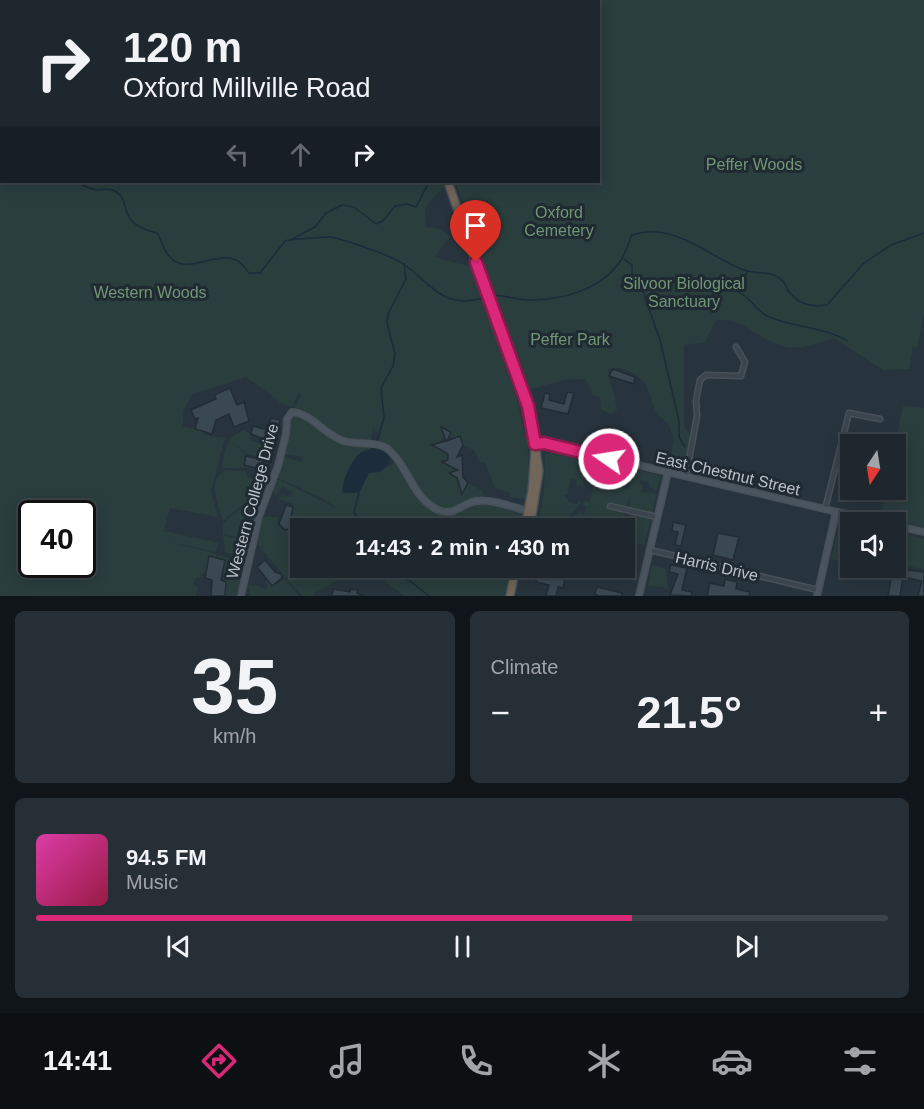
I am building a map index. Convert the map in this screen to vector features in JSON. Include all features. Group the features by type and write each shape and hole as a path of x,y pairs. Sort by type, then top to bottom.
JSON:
{"highway":[{"path":"448,183 528,406 539,471 531,518"},
{"path":"529,518 531,512"},
{"path":"512,596 516,578"}],"street":[{"path":"686,477 696,425 696,400 700,380 706,375 741,376 745,362 736,347"},
{"name":"Western College Drive","path":"241,596 261,508 284,443 289,414 296,412 343,441 381,446 394,455 422,498 436,509 451,512 478,501 531,512"},
{"path":"825,509 849,413 880,419"},
{"name":"East Chestnut Street","path":"535,444 544,443 840,513"},
{"path":"639,596 668,472"},
{"path":"610,506 657,517"},
{"path":"818,593 836,512"},
{"path":"906,528 924,532"},
{"name":"Harris Drive","path":"650,550 818,593"}],"green space":[{"name":"Peffer Woods","path":"600,0 924,0 924,315 917,348 913,347 909,369 883,370 834,338 808,346 788,347 773,343 735,322 716,320 705,342 684,345 684,426 691,436 687,460 671,455 674,439 668,423 657,415 646,384 634,373 619,368 609,369 617,410 610,414 601,409 600,397 593,395 586,379 564,380 530,389 478,246 495,250 489,248 487,241 475,237 455,183 600,183"},
{"name":"Western Woods","path":"0,183 441,183 443,187 425,208 426,227 439,229 451,236 434,257 472,267 518,403 525,436 528,436 531,460 527,438 529,470 526,499 510,497 510,493 495,488 485,462 479,462 475,451 463,445 460,437 449,437 451,432 442,427 445,438 433,445 448,454 448,460 443,462 453,468 450,474 457,478 462,493 468,483 485,495 464,505 448,508 435,505 425,497 401,461 391,450 379,443 380,436 373,427 371,441 342,438 294,409 301,394 298,393 292,407 283,404 246,377 193,394 183,411 183,426 208,432 203,432 204,435 225,438 211,491 218,517 170,508 164,531 219,543 215,552 163,540 217,554 216,558 209,557 206,574 202,573 201,578 197,577 193,584 198,587 196,596 0,596"},
{"path":"903,406 924,408 924,532 906,528 906,512 881,512 884,500 906,500 906,434 897,434"},
{"path":"295,415 340,443 374,446 350,468 343,493 359,493 369,473 393,465 394,461 418,496 450,514 473,504 486,503 524,513 523,518 291,518 294,504 278,499 282,495 291,497 293,493 282,486 276,497 271,487 275,478 340,510 320,497 275,477 282,456 300,462 303,460 302,457 283,454 290,420"},
{"path":"245,430 251,436 250,441 263,444 260,453 263,458 247,454 231,441 245,454 244,467 262,469 261,471 246,468 222,468 225,450 230,440 234,435"},
{"path":"554,451 590,459 588,468 585,468 584,472 588,473 587,477 583,477 584,487 576,485 577,480 571,479 567,495 563,495 568,502 577,504 581,500 577,508 566,518 539,518 544,491 545,455"},
{"path":"610,464 623,467 618,486 629,489 631,480 625,480 622,477 625,467 661,476 656,491 649,486 649,482 640,480 639,484 643,486 642,492 656,494 652,514 629,508 630,496 627,508 610,504 610,508 624,511 623,516 571,518 579,512 585,513 584,501 590,502 595,478 590,476 606,470 604,478 610,481 609,487 614,488 616,476 608,470"},
{"path":"226,470 245,471 247,477 258,480 261,475 265,487 223,521 215,487 216,481"},
{"path":"244,506 257,508 249,540 223,534 223,523"},
{"path":"629,513 651,518 644,545 635,543 635,518 628,518"},
{"path":"261,517 277,517 278,525 283,530 290,528 290,578 342,578 315,593 314,596 302,596 255,542"},
{"path":"840,520 840,561 831,559"},
{"path":"906,534 924,539 924,569 911,567 906,563"},
{"path":"223,535 249,541 245,558 225,552"},
{"path":"219,555 244,563 237,596 225,596 226,582 222,577 225,560 218,558"},
{"path":"652,565 666,569 668,590 663,587 648,586"},
{"path":"381,578 509,578 505,596 404,596"},
{"path":"285,579 300,596 251,596 248,586 256,585 265,590 268,587 265,582 267,580 273,586"}],"water":[{"path":"374,447 388,453 390,463 380,472 369,473 359,493 343,493 345,477 351,464 362,452"}],"building":[{"path":"613,369 635,377 634,384 609,376"},
{"path":"230,388 237,405 244,402 249,421 234,427 229,414 216,420 212,434 195,429 198,418 195,419 191,410 216,399 214,395"},
{"path":"567,392 574,393 568,414 541,408 545,393 550,394 549,400 564,404"},
{"path":"271,418 280,420 267,471 244,465 246,456 259,459 264,439 251,434 253,426 268,430"},
{"path":"441,427 451,432 447,441 460,436 463,445 457,457 462,455 463,477 468,483 462,494 457,478 449,473 458,470 442,462 448,460 448,454 432,445 446,441"},
{"path":"286,505 293,507 290,528 285,530 279,524"},
{"path":"673,522 686,525 681,546 675,545 678,532 672,531"},
{"path":"718,533 739,537 733,560 713,555"},
{"path":"209,556 225,560 221,580 226,582 225,596 211,596 212,580 205,578"},
{"path":"265,560 275,572 281,574 282,578 272,586 257,567"},
{"path":"671,565 687,568 682,590 692,592 691,596 670,595 678,574 669,572"},
{"path":"906,570 924,572 924,596 918,596 922,581 906,578"},
{"path":"537,578 565,580 563,588 558,587 556,596 546,596 549,585 536,582"},
{"path":"903,578 900,596 888,596 891,579"},
{"path":"725,579 737,582 736,589 750,592 749,596 707,596 710,583 724,586"},
{"path":"597,587 622,593 622,596 599,596 595,594"},
{"path":"333,589 350,592 351,589 358,590 357,593 364,596 332,596"}],"waterway":[{"path":"77,183 97,190 110,189 119,194 134,223 143,229 157,233 168,255 183,264 228,258 238,261 249,273 260,273 285,241 331,237 399,261 440,294 449,298 459,301 485,298"},
{"path":"292,239 315,227 326,213 342,205 354,207 376,224 383,221 395,206 406,204 416,207 428,183"},
{"path":"490,296 539,300 579,292 603,279 613,270 623,257 632,235 647,232 676,236 744,270 775,276 783,281 790,293 802,303 816,306 827,305 864,263 891,245 924,233"},
{"path":"624,259 632,265 632,274 641,286 660,340 679,421 679,437 685,447"},
{"path":"375,447 384,418 381,388 393,366 395,354 387,323 388,314 406,279 404,264"},
{"path":"747,273 736,281 722,284 743,295 767,316 828,332 847,341"},
{"path":"357,518 354,512 359,493"},
{"path":"402,578 410,581 429,596"}],"route":[{"path":"476,262 528,406 535,444 544,443 609,459"}],"park label":[{"name":"Oxford Cemetery","path":"559,221"},
{"name":"Silvoor Biological Sanctuary","path":"684,292"},
{"name":"Peffer Park","path":"570,339"}]}
